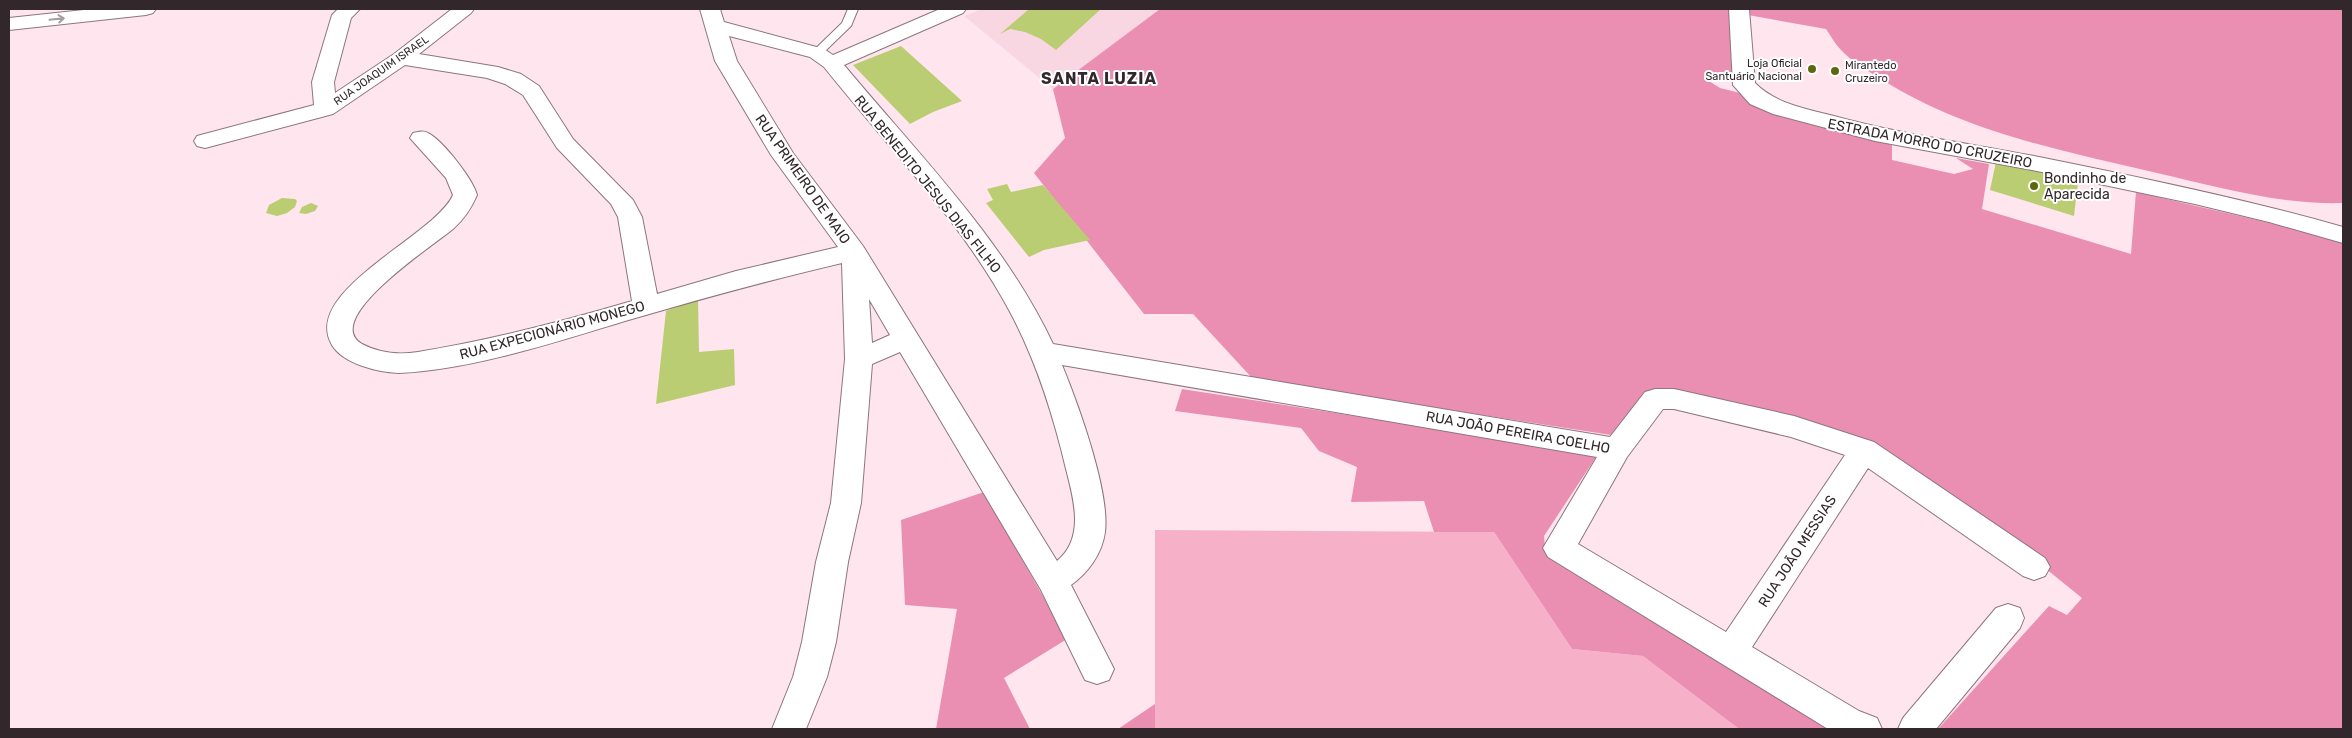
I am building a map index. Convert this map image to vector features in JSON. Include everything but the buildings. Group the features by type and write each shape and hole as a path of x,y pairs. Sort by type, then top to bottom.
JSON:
{"main road":[{"path":"9,24 146,9"},
{"path":"324,109 323,82 342,15 350,9"},
{"name":"RUA JOAQUIM ISRAEL","path":"205,141 324,109 401,58 464,9"},
{"path":"712,18 824,58 956,9"},
{"name":"ESTRADA MORRO DO CRUZEIRO","path":"1739,9 1744,85 1758,99 1781,109 1875,134 2032,163 2273,215 2343,235"},
{"name":"RUA PRIMEIRO DE MAIO","path":"712,18 726,61 783,155 854,252"},
{"path":"401,58 490,72 513,79 531,91 565,143 621,200 630,217 646,306"},
{"name":"RUA BENEDITO JESUS DIAS FILHO","path":"824,58 984,250 1012,293 1054,379 1075,446 1089,503 1090,528 1081,556 1052,581"},
{"name":"RUA EXPECIONÁRIO MONEGO","path":"421,138 440,157 459,182 465,196 462,204 444,223 389,264 354,298 342,315 339,326 341,338 348,348 388,362 413,361 462,354 515,342 737,280 854,252"},
{"path":"854,252 1052,581 1097,669"},
{"path":"789,729 810,677 819,642 832,562 846,503 859,359 854,252"},
{"path":"859,359 906,339"},
{"name":"RUA JOÃO PEREIRA COELHO","path":"1042,352 1617,448 1558,548 1847,722 1865,729"},
{"path":"1617,448 1655,399 1674,399 1794,428 1864,450 2034,567"},
{"name":"RUA JOÃO MESSIAS","path":"1731,652 1864,450"},
{"path":"1915,729 2008,618"}],"lane":[{"path":"824,58 847,24 854,9"}],"shaded area":[{"path":"982,9 1160,9 1053,89 964,16"},
{"path":"1160,9 1729,9 1734,71 1729,75 1705,74 1704,78 1720,88 1740,93 1770,113 1892,145 1892,160 1954,174 1973,169 1956,158 1989,164 1982,209 2131,254 2136,192 2343,240 2343,729 1938,729 2049,606 2067,615 2082,598 1981,516 1885,454 1645,394 1611,435 1253,379 1193,314 1144,314 1034,173 1065,138 1053,89"},
{"path":"2343,9 2343,203 2296,201 2249,194 2050,148 2015,138 1946,113 1871,73 1839,48 1826,29 1748,15 1747,10"},
{"path":"1182,389 1598,454 1544,536 1545,548 1560,565 1835,729 1739,729 1643,656 1572,649 1494,532 1434,532 1424,501 1351,502 1357,467 1319,451 1301,428 1175,411"},
{"path":"984,492 1067,639 1004,678 1030,729 936,729 957,609 905,605 901,520"},
{"path":"1155,530 1494,532 1572,649 1643,656 1739,729 1155,729"},
{"path":"1155,704 1155,729 1118,729"}],"place":[{"name":"Loja Oficial Santuário Nacional","path":"1812,69"},
{"name":"Mirantedo Cruzeiro","path":"1835,71"},
{"name":"Bondinho de Aparecida","path":"2034,186"}],"district":[{"name":"SANTA LUZIA","path":"1099,78"}]}
